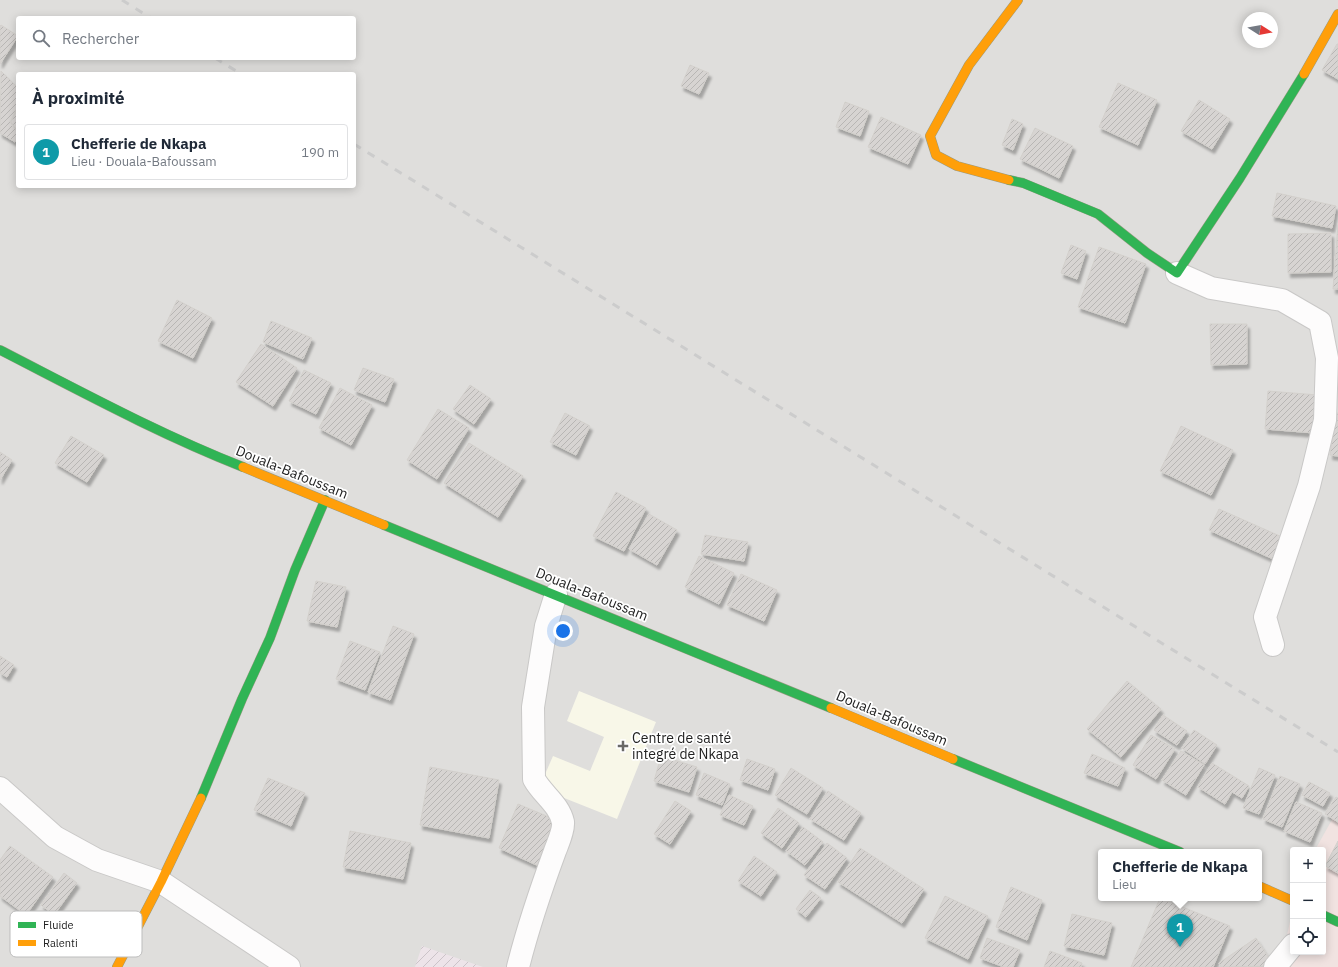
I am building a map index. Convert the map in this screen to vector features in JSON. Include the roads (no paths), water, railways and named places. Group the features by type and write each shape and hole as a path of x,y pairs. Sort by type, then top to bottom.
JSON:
{"main road":[{"path":"1018,0 970,65 930,136 936,155 956,166 1023,183 1098,214 1147,253 1177,273 1219,213 1284,108 1338,14"},
{"name":"Douala-Bafoussam","path":"0,350 178,440 556,594 1173,849"},
{"path":"142,919 208,783 242,699 270,638 295,570 324,500"},
{"path":"1262,887 1290,900"},
{"path":"1326,916 1338,922"},
{"path":"117,967 122,957"}],"street":[{"path":"1177,273 1211,288 1282,300 1320,322 1327,358 1325,420 1308,486 1265,617 1273,645"},
{"path":"518,967 534,906 560,838 563,823 553,802 539,788 534,780 533,707 546,626 556,594"},
{"path":"0,788 55,837 98,860 161,882 289,967"},
{"path":"1275,967 1290,949"}],"railway":[{"path":"122,0 148,16"},
{"path":"218,60 238,72"},
{"path":"356,145 1338,752"}],"place":[{"name":"Centre de santé integré de Nkapa","path":"623,746"},
{"name":"Chefferie de Nkapa","path":"1180,947"}]}
